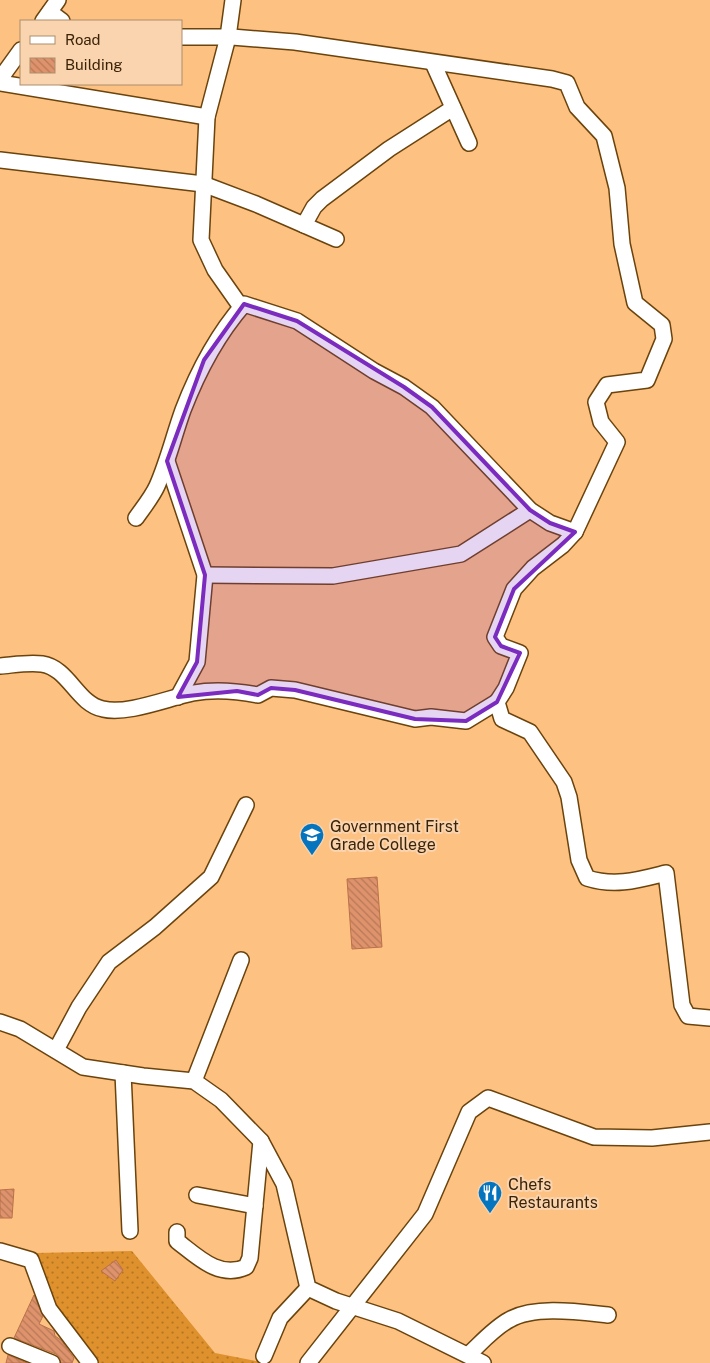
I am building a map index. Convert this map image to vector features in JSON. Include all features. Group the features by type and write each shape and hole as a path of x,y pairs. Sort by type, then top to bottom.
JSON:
{"street":[{"path":"233,0 228,37 207,117 201,240 215,270 241,307"},
{"path":"50,11 61,20"},
{"path":"0,666 42,664 56,669 88,702 102,709 122,710 196,693 237,691 258,695 271,688 295,690 415,719 431,717 466,722 497,702 506,688 520,653 502,646 495,637 514,589 533,568 563,545 575,532 617,442 601,422 596,402 607,385 647,380 664,339 662,325 635,303 622,244 617,188 604,136 577,107 567,83 552,79 295,42 228,37 182,37"},
{"path":"0,79 20,51"},
{"path":"433,63 469,143"},
{"path":"0,83 207,117"},
{"path":"304,225 314,207 322,200 389,149 453,108"},
{"path":"0,160 203,184 256,204 336,239"},
{"path":"136,518 156,488 167,461 182,411 204,360 224,328 244,304 297,321 374,371 411,392 432,407 530,510 550,523 575,532"},
{"path":"167,461 205,575 198,662 178,697"},
{"path":"205,575 333,576 461,554 530,510"},
{"path":"497,702 502,719 530,732 564,782 570,797 579,860 587,878 602,883 623,883 666,873 682,1005 688,1016 710,1018"},
{"path":"56,1050 78,1007 109,962 155,927 211,877 246,805"},
{"path":"194,1082 241,960"},
{"path":"0,1022 20,1029 83,1067 194,1082 221,1100 261,1141 284,1184 308,1288"},
{"path":"122,1073 130,1231"},
{"path":"308,1363 425,1214 469,1112 488,1098 594,1137 652,1138 710,1132"},
{"path":"177,1232 177,1241 209,1264 229,1272 246,1267 250,1258 261,1141"},
{"path":"197,1195 254,1206"},
{"path":"0,1252 31,1260 49,1309 83,1359"},
{"path":"308,1288 398,1321 483,1363"},
{"path":"264,1356 280,1318 308,1288"},
{"path":"468,1355 508,1320 524,1313 567,1312 608,1315"},
{"path":"10,1346 52,1363"}],"highlighted area":[{"path":"244,304 297,321 404,387 432,407 530,510 550,523 575,532 514,589 495,637 501,646 520,653 497,702 466,721 415,719 295,690 271,688 258,695 237,691 178,697 197,662 205,575 167,461 204,360"}],"shaded area":[{"path":"132,1251 215,1353 266,1363 96,1363 56,1311 44,1283 35,1253"}],"building":[{"path":"377,877 382,947 352,949 347,879"},
{"path":"14,1189 12,1218 0,1218 0,1190"},
{"path":"116,1260 123,1270 115,1281 101,1271"},
{"path":"34,1295 43,1316 39,1324 54,1331 55,1336 61,1340 74,1358 72,1363 61,1363 56,1354 14,1338"},
{"path":"8,1355 27,1363 6,1363"}],"place":[{"name":"Government First Grade College","path":"312,856"},
{"name":"Chefs Restaurants","path":"490,1214"}]}
